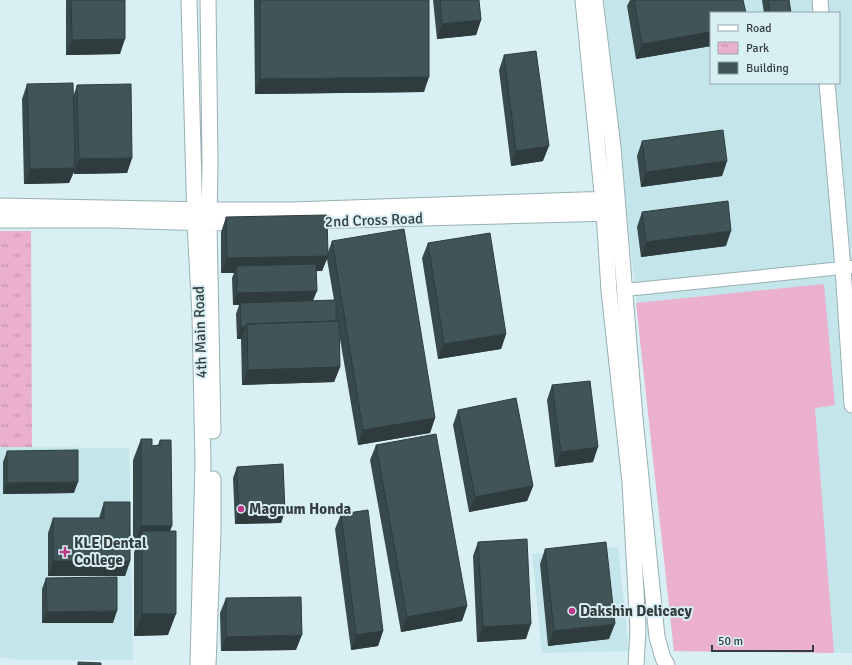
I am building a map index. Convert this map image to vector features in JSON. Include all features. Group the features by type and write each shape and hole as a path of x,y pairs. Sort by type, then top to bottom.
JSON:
{"street":[{"name":"4th Main Road","path":"189,0 202,217"},
{"name":"4th Main Road","path":"198,665 203,462 200,315 208,0"},
{"path":"583,0 610,206 625,290 635,418 657,637 663,658 667,665"},
{"path":"595,0 613,147 610,206 609,291 630,482 638,630 636,665"},
{"path":"820,0 821,12"},
{"path":"827,84 848,267 852,405"},
{"path":"0,206 202,217"},
{"path":"0,220 112,220 202,217 299,209 610,206"},
{"path":"202,217 212,395 213,532 208,665"},
{"path":"625,290 848,267"}],"shaded area":[{"path":"604,0 852,0 852,653 674,651"},
{"name":"KLE Dental College","path":"0,447 129,448 133,660 21,660 0,657"},
{"path":"618,547 629,651 542,653 532,554"}],"green space":[{"path":"0,231 31,231 32,447 0,447"},
{"path":"824,284 835,405 815,408 834,653 674,651 636,303"}],"building":[{"path":"71,0 125,0 125,39 72,40"},
{"path":"260,0 429,0 429,77 260,79"},
{"path":"440,0 479,0 481,20 442,24"},
{"path":"634,0 743,0 746,12 710,12 710,32 642,44"},
{"path":"768,0 789,0 791,12 770,12"},
{"path":"536,51 549,146 516,151 504,55"},
{"path":"73,83 75,168 30,169 27,84"},
{"path":"131,84 132,158 79,159 77,85"},
{"path":"723,130 727,161 646,172 642,141"},
{"path":"728,201 731,231 646,242 642,212"},
{"path":"327,215 328,256 227,258 226,217"},
{"path":"404,229 435,418 363,430 332,241"},
{"path":"490,233 506,334 444,344 428,243"},
{"path":"316,264 317,291 237,293 237,266"},
{"path":"336,300 336,321 247,324 245,327 241,327 240,303"},
{"path":"339,321 340,367 248,370 247,324"},
{"path":"590,381 598,447 561,452 552,385"},
{"path":"516,398 533,486 475,497 458,410"},
{"path":"436,434 467,606 407,617 376,445"},
{"path":"141,439 152,439 152,446 160,445 160,440 171,440 172,526 141,526"},
{"path":"78,450 78,482 7,483 7,451"},
{"path":"283,464 285,511 239,513 237,467"},
{"path":"104,502 130,502 130,561 53,561 53,518 104,518"},
{"path":"368,510 383,631 356,635 341,514"},
{"path":"142,531 176,531 176,614 142,614"},
{"path":"527,539 531,624 483,627 478,542"},
{"path":"606,542 615,624 554,631 545,549"},
{"path":"117,577 117,611 47,612 46,578"},
{"path":"301,597 302,635 226,637 226,598"},
{"path":"78,662 101,663 101,665 78,665"}],"place":[{"name":"Magnum Honda","path":"241,509"},
{"name":"KLE Dental College","path":"65,552"},
{"name":"Dakshin Delicacy","path":"572,611"}]}
